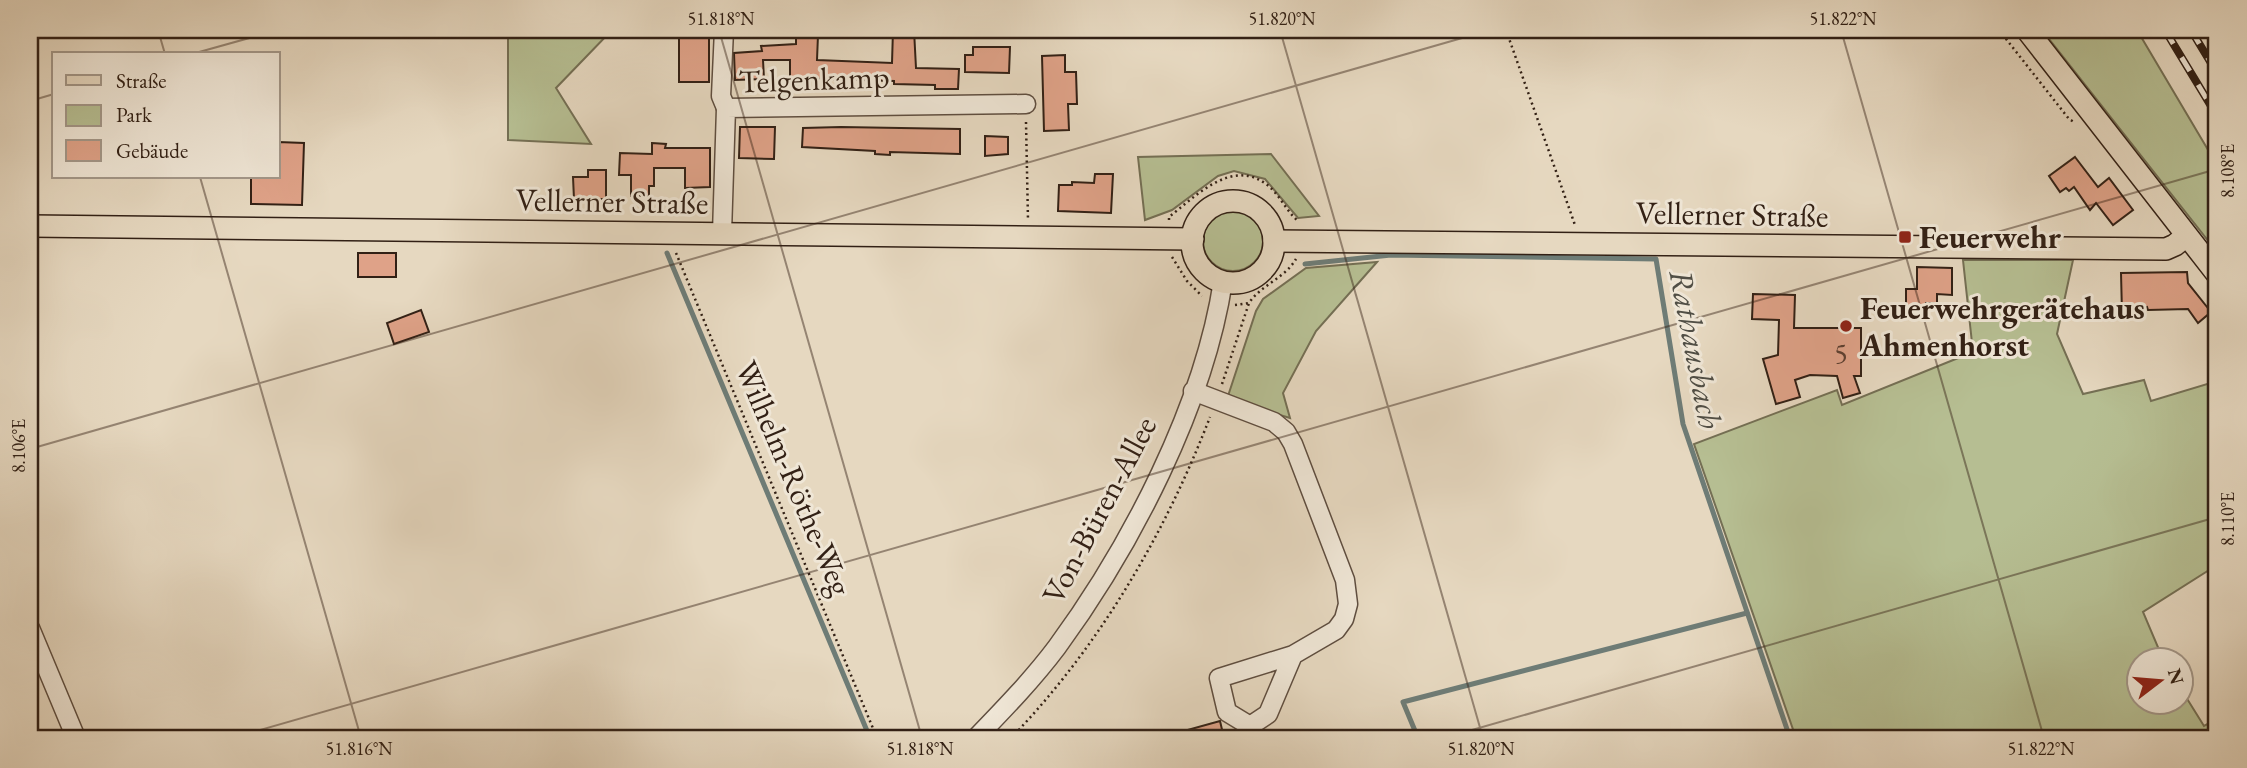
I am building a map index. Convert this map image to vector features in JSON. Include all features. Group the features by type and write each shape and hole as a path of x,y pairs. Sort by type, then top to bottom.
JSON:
{"main road":[{"path":"2027,30 2217,274"},
{"path":"1241,201 1254,206 1265,215 1272,227 1274,241 1273,253 1259,274 1221,291 1200,265 1194,253 1193,239 1203,214 1214,205 1241,201"},
{"name":"Vellerner Straße","path":"30,226 1193,239"},
{"name":"Vellerner Straße","path":"1274,241 2166,249 2186,236"}],"street":[{"path":"724,30 721,96 726,108"},
{"name":"Telgenkamp","path":"722,233 726,108 1026,104"},
{"name":"Von-Büren-Allee","path":"976,738 1011,702 1056,647 1102,580 1170,451 1193,391 1221,291"},
{"path":"1193,391 1274,422 1286,432 1298,456 1345,580 1348,604 1344,619 1336,630 1293,655 1219,678 1227,712 1250,726 1268,714 1293,655"},
{"path":"30,628 76,738"}],"path":[{"path":"1506,30 1576,226 1577,243"},
{"path":"1026,104 1028,237"},
{"path":"1297,221 1264,182 1236,175 1221,178 1169,217 1171,255 1187,281 1204,299 1221,291 1236,305 1249,303 1255,294 1292,266 1297,258"},
{"name":"Wilhelm-Röthe-Weg","path":"673,233 674,249 877,738"}],"green space":[{"path":"508,30 612,30 556,88 591,144 508,140"},
{"path":"2042,30 2137,30 2217,165 2217,252"},
{"path":"1271,154 1319,216 1298,218 1265,179 1234,171 1218,176 1172,210 1145,220 1138,157"},
{"path":"1233,211 1250,216 1258,224 1263,241 1258,258 1250,266 1233,271 1216,266 1208,258 1203,241 1208,224 1216,216"},
{"path":"1963,260 2073,260 2057,334 2083,394 2144,380 2151,401 2217,381 2217,565 2143,612 2157,646 2124,646 2124,716 2194,716 2194,710 2204,726 2217,719 2217,738 1796,738 1694,444 1837,390 1842,405 1973,352"},
{"path":"1377,262 1316,331 1283,393 1290,418 1227,399 1256,311 1263,299 1306,268"}],"building":[{"path":"893,30 914,30 916,68 959,69 958,89 935,89 935,85 894,84 894,81 790,78 790,60 763,60 764,79 735,80 734,53 762,51 761,46 796,44 796,34 818,35 817,60 892,63"},
{"path":"679,36 709,37 709,82 679,82"},
{"path":"973,47 1010,47 1009,73 965,72 965,55 973,55"},
{"path":"1065,55 1065,72 1076,72 1077,104 1068,104 1069,130 1044,131 1042,56"},
{"path":"740,127 775,127 774,159 739,158"},
{"path":"803,128 960,129 960,154 890,152 890,155 875,154 875,151 802,147"},
{"path":"985,136 1008,137 1008,154 985,156"},
{"path":"280,142 304,143 302,205 251,204 251,178 280,178"},
{"path":"652,143 666,144 665,148 710,148 710,187 685,188 685,168 654,168 654,186 649,186 649,196 631,196 631,175 619,175 620,153 652,154"},
{"path":"2075,157 2098,187 2109,178 2133,210 2113,225 2096,203 2090,210 2074,187 2060,192 2049,176"},
{"path":"588,170 606,170 606,199 574,199 573,177 588,177"},
{"path":"1095,174 1113,174 1111,213 1058,211 1059,185 1072,185 1072,182 1094,183"},
{"path":"358,253 396,253 396,277 358,277"},
{"path":"1917,267 1952,268 1952,295 1937,294 1937,303 1926,303 1926,314 1906,314 1906,289 1917,289"},
{"path":"2187,272 2188,283 2211,312 2198,323 2188,309 2148,310 2147,307 2122,313 2121,273"},
{"path":"1753,294 1795,295 1794,328 1861,328 1861,376 1854,376 1860,393 1843,398 1837,376 1810,375 1795,380 1800,397 1776,404 1763,359 1778,355 1779,320 1752,319"},
{"path":"421,310 429,332 394,344 387,323"},
{"path":"1220,721 1224,738 1173,738 1173,734"}],"waterway":[{"path":"667,253 870,738"},
{"name":"Rathausbach","path":"1305,264 1391,255 1656,259 1683,424 1790,738"},
{"path":"1418,738 1403,702 1747,613"}],"railway":[{"path":"2165,30 2217,116"},
{"path":"2191,30 2217,73"}],"place":[{"name":"Feuerwehr","path":"1905,237"},
{"name":"Feuerwehrgerätehaus Ahmenhorst","path":"1846,326"}]}
